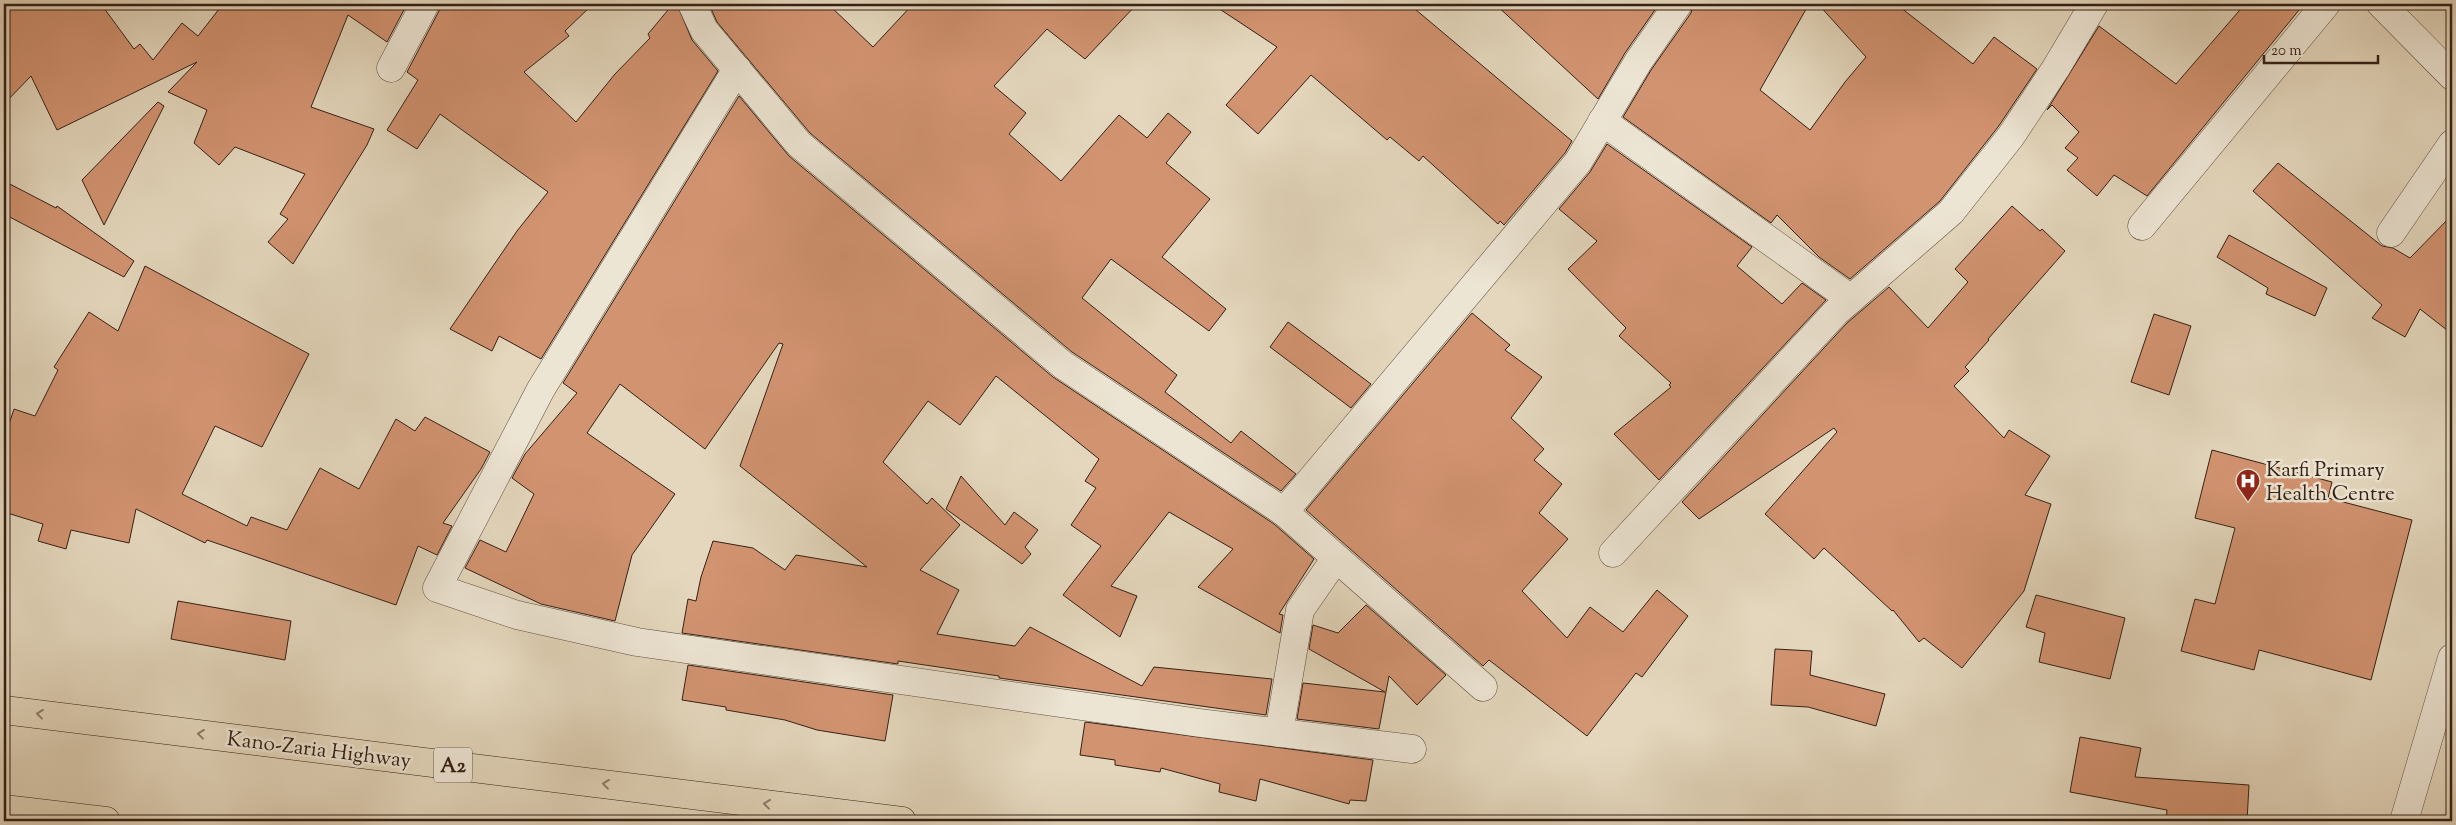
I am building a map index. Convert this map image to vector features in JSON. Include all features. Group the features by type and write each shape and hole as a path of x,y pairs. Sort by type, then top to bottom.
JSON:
{"highway":[{"name":"Kano-Zaria Highway","path":"4,710 902,821"},
{"path":"4,809 106,821"}],"street":[{"path":"391,68 425,4"},
{"path":"692,4 704,30 799,144 1063,365 1284,512 1483,687"},
{"path":"1284,512 1572,169 1638,62 1678,4"},
{"path":"1613,553 1836,312 1951,212 2011,136 2056,68 2094,4"},
{"path":"2142,226 2326,4"},
{"path":"2381,4 2452,76"},
{"path":"736,69 541,389 437,588 517,615 637,642 1279,733 1412,749"},
{"path":"1602,120 1851,299"},
{"path":"2391,233 2452,144"},
{"path":"1279,733 1300,610 1336,558"},
{"path":"2404,821 2452,658"}],"building":[{"path":"4,4 101,4 134,49 140,44 153,60 182,23 198,36 223,4 407,4 387,42 348,15 311,107 374,129 367,145 293,264 268,242 288,219 280,214 305,174 235,147 219,165 194,143 207,110 168,92 197,62 57,130 31,76 4,104"},
{"path":"441,4 593,4 565,31 569,36 524,72 576,122 615,74 650,38 648,34 673,4 677,4 692,40 718,71 541,359 499,336 492,351 450,329 517,231 548,192 440,114 417,149 387,130 418,80 407,72"},
{"path":"709,4 828,4 873,47 913,4 1137,4 1085,59 1047,29 994,86 1026,113 1009,134 1061,181 1119,115 1147,138 1168,113 1191,132 1166,163 1210,199 1162,257 1226,309 1209,331 1111,259 1082,298 1177,375 1165,392 1231,443 1241,431 1296,474 1281,491 1072,352 810,133 717,22"},
{"path":"1212,4 1409,4 1572,141 1565,153 1504,225 1500,221 1498,224 1423,156 1419,161 1390,137 1387,140 1311,75 1258,134 1226,105 1277,47"},
{"path":"1495,4 1659,4 1625,53 1598,99"},
{"path":"1693,4 1809,4 1760,90 1810,130 1866,57 1818,4 1896,4 1973,64 1994,37 2037,69 1998,127 1940,201 1850,279 1819,257 1777,215 1771,223 1623,117 1651,70 1691,13"},
{"path":"2245,4 2304,4 2147,196 2114,175 2097,196 2067,170 2078,158 2065,148 2079,132 2052,105 2047,110 2099,26 2176,84"},
{"path":"739,96 789,156 1053,377 1274,524 1314,559 1279,614 1283,615 1280,633 1198,587 1233,549 1169,512 1111,586 1137,596 1120,637 1063,595 1101,546 1071,525 1096,488 1085,481 1099,459 996,376 960,425 928,401 883,462 927,504 932,498 960,525 920,570 959,590 937,634 1015,646 1030,627 1142,686 1154,667 1272,679 1266,715 999,678 999,676 898,661 898,664 682,633 688,599 696,601 701,577 713,541 753,548 785,570 796,555 867,567 740,466 783,344 779,343 705,449 620,384 587,433 675,494 632,555 615,621 541,604 465,568 480,540 506,552 534,494 512,478 525,454 577,393 563,383"},
{"path":"158,102 164,106 104,225 82,180"},
{"path":"1607,144 1752,247 1737,266 1782,304 1802,283 1826,300 1659,480 1614,434 1671,387 1669,385 1671,383 1619,336 1626,328 1568,269 1597,241 1559,209 1590,172"},
{"path":"2278,163 2382,246 2393,248 2410,258 2452,215 2452,334 2420,309 2405,337 2372,318 2382,305 2253,191"},
{"path":"4,181 56,208 57,206 134,261 124,277 4,214"},
{"path":"2012,206 2040,231 2042,229 2065,251 1988,339 1965,367 1969,371 1954,386 2004,438 2009,430 2050,456 2025,495 2051,504 2024,591 1962,668 1924,638 1919,642 1893,610 1824,548 1814,559 1765,514 1837,432 1834,428 1699,519 1682,502 1847,323 1889,287 1928,328 1968,282 1955,269"},
{"path":"2229,235 2327,288 2315,316 2266,294 2268,288 2217,257"},
{"path":"145,266 309,354 262,447 215,426 182,494 247,526 251,517 287,530 320,468 359,489 396,419 415,431 425,417 490,452 481,469 443,523 452,526 437,555 418,546 396,605 207,540 205,543 136,509 129,543 71,530 66,549 38,541 43,524 4,512 4,439 14,409 35,416 58,370 54,367 89,312 118,331"},
{"path":"1472,313 1510,345 1505,350 1542,377 1511,418 1544,449 1534,460 1562,484 1539,513 1568,539 1522,591 1567,638 1590,607 1623,632 1657,590 1688,616 1642,677 1636,673 1587,736 1489,660 1483,666 1306,510"},
{"path":"2154,314 2191,326 2169,395 2131,382"},
{"path":"1288,322 1371,384 1351,408 1270,347"},
{"path":"2212,450 2332,482 2328,498 2412,520 2371,680 2259,650 2254,670 2181,651 2195,599 2215,604 2235,528 2195,518"},
{"path":"961,476 1005,525 1014,512 1038,530 1025,547 1031,554 1022,564 946,509"},
{"path":"2036,595 2125,618 2110,679 2039,662 2045,633 2026,627"},
{"path":"178,601 291,621 285,660 171,639"},
{"path":"1366,605 1446,675 1417,705 1389,676 1379,729 1297,719 1303,683 1385,692 1309,649 1313,625 1338,633"},
{"path":"1775,649 1812,651 1810,675 1885,694 1876,726 1808,707 1771,705"},
{"path":"688,665 893,695 885,741 817,730 785,720 726,710 726,707 682,700"},
{"path":"1085,722 1373,760 1366,801 1350,800 1349,804 1260,779 1256,801 1219,792 1220,784 1161,768 1160,772 1115,765 1115,760 1080,755"},
{"path":"2080,737 2141,748 2135,777 2249,785 2247,821 2166,821 2167,810 2070,792"}],"place":[{"name":"Karfi Primary Health Centre","path":"2248,502"}]}
